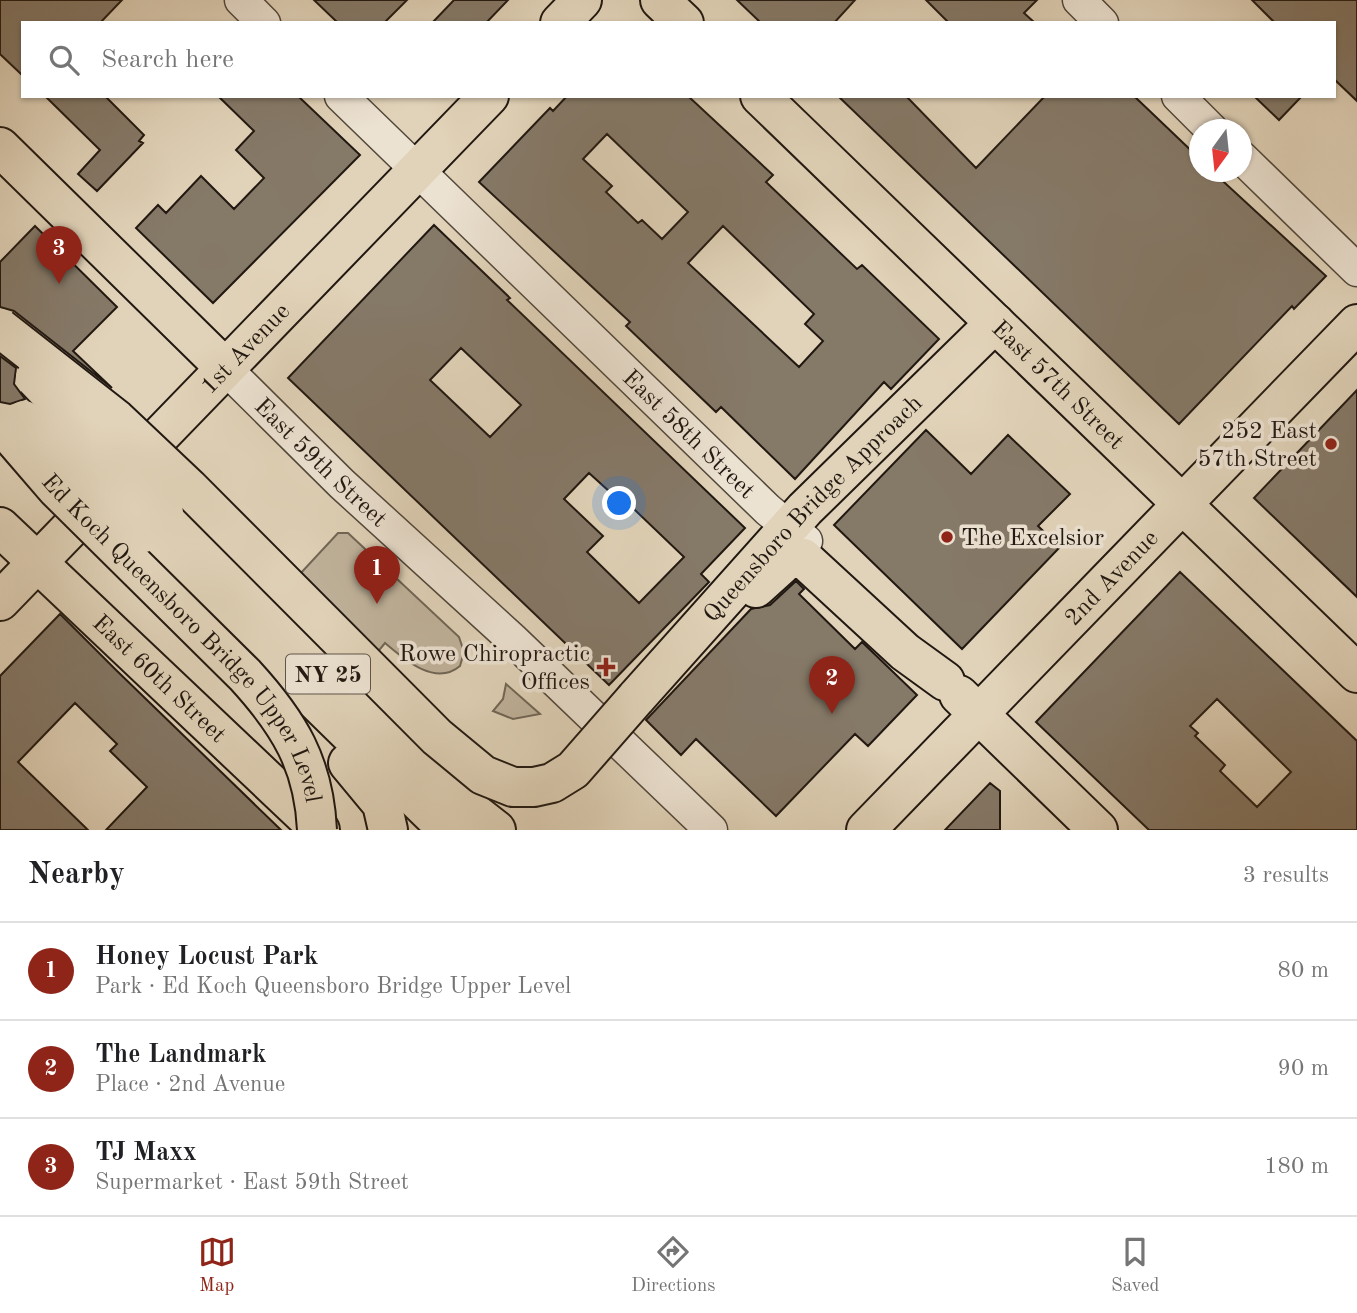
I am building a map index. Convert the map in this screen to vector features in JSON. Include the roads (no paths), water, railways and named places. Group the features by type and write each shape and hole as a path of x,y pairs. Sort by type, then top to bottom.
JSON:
{"main road":[{"path":"562,21 582,0"},
{"path":"660,0 682,21"},
{"name":"1st Avenue","path":"0,601 487,98"},
{"name":"East 57th Street","path":"762,98 1357,673"},
{"name":"East 59th Street","path":"0,147 224,367"},
{"name":"Queensboro Bridge Approach","path":"0,328 84,391 153,453 438,737 483,775 513,787 534,788 552,783 573,770 789,526 995,323"},
{"name":"2nd Avenue","path":"866,830 1357,324"},
{"name":"NY 25","path":"0,341 154,523 446,829"},
{"name":"NY 25","path":"0,397 154,523 454,798 496,830"},
{"path":"0,416 154,523 363,778 386,811 388,830"},
{"name":"Ed Koch Queensboro Bridge Upper Level","path":"0,423 57,489 245,675 273,708 306,762 318,830"},
{"name":"East 60th Street","path":"0,527 318,830"},
{"path":"684,643 758,588 782,563 797,557 812,564 905,652 944,681"},
{"name":"East 58th Street","path":"944,681 1098,830"}],"street":[{"path":"241,0 262,21"},
{"path":"1079,0 1100,21"},
{"name":"East 58th Street","path":"343,98 902,634 944,681"},
{"path":"1180,98 1201,119"},
{"path":"1252,169 1357,271"},
{"name":"East 59th Street","path":"224,367 351,493 512,639 711,830"},
{"path":"154,523 344,659"}],"place":[{"name":"TJ Maxx","path":"59,284"},
{"name":"252 East 57th Street","path":"1331,444"},
{"name":"The Excelsior","path":"947,537"},
{"name":"Honey Locust Park","path":"377,604"},
{"name":"Rowe Chiropractic Offices","path":"606,667"},
{"name":"The Landmark","path":"832,714"}]}
